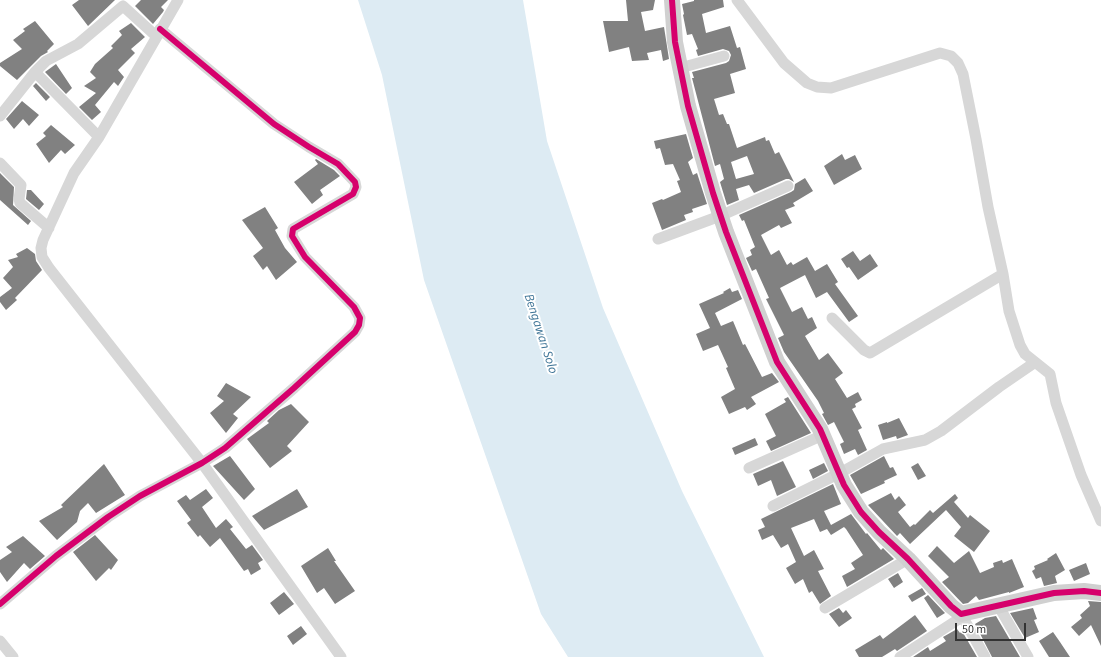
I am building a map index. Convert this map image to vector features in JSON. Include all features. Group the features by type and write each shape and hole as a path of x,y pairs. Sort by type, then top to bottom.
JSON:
{"street":[{"path":"178,0 158,32 99,137 74,173 41,248 42,256 46,265 202,464 341,657"},
{"path":"672,0 675,42 688,106 720,216 777,362 823,435 844,485 861,512 962,616 983,656"},
{"path":"737,0 784,62 807,83 818,87 831,88 940,53 951,56 958,63 962,74 976,139 988,208 1003,274 1009,311 1020,345 1025,354 1034,363 1050,374 1056,403 1079,468 1101,521"},
{"path":"0,116 35,72 46,62 78,44 123,6 274,124 308,147 338,164 355,182 356,187 353,194 294,229 292,233 296,243 305,257 354,307 360,318 359,325 350,337 266,414 225,448 202,464 140,496 108,517 56,556 0,604"},
{"path":"680,68 724,56"},
{"path":"35,72 99,137"},
{"path":"0,164 22,185 19,199 20,203 49,228"},
{"path":"658,239 720,216 788,186"},
{"path":"832,318 864,350 870,353 1003,274"},
{"path":"772,506 840,473 884,449 926,440 941,431 999,387 1034,363"},
{"path":"749,468 823,435"},
{"path":"825,608 908,560"},
{"path":"900,657 962,616 998,605 1054,593 1084,591 1101,593"},
{"path":"998,605 1028,657"},
{"path":"0,641 12,657"}],"water":[{"name":"Bengawan Solo","path":"358,0 523,0 547,141 603,308 682,491 764,657 568,657 541,614 424,280 382,75"}],"building":[{"path":"79,0 115,0 88,26 72,5"},
{"path":"141,0 168,0 161,7 164,10 153,24 135,6"},
{"path":"626,0 655,0 653,10 641,12 645,31 664,27 669,59 663,61 661,50 647,53 649,60 632,61 629,47 609,52 603,21 628,21"},
{"path":"723,0 724,7 702,14 706,33 730,26 737,48 740,47 746,69 730,74 735,93 714,99 719,115 723,114 727,124 729,124 737,148 765,137 766,141 769,140 775,154 779,152 794,182 786,179 754,193 749,185 736,189 739,200 727,205 720,182 724,179 720,164 715,166 692,78 694,78 692,72 726,63 729,61 731,55 729,51 723,49 698,56 696,50 698,49 692,34 687,35 682,4 694,1","holes":["747,156 754,174 736,179 731,162"]},
{"path":"35,21 54,44 47,51 48,52 41,56 17,80 0,66 0,63 22,49 13,40 25,31 23,29"},
{"path":"131,23 145,37 131,49 135,53 118,70 124,77 118,86 114,82 95,105 101,112 92,120 79,107 96,93 84,86 96,78 90,72 95,64 113,48 111,46 122,35 119,31"},
{"path":"56,64 72,88 66,94 45,72"},
{"path":"36,83 50,97 46,101 33,86"},
{"path":"22,101 39,115 29,126 23,119 14,129 6,119"},
{"path":"51,125 75,145 65,154 61,150 49,163 36,144 46,136 43,133"},
{"path":"686,134 693,158 688,162 693,175 697,173 707,204 692,209 693,212 684,215 686,220 662,230 652,203 681,192 677,181 680,180 673,164 665,165 660,148 656,149 654,141"},
{"path":"842,154 845,160 855,155 862,169 834,185 824,166"},
{"path":"316,159 334,170 340,176 320,190 323,195 312,204 294,182 318,164 315,160"},
{"path":"0,173 14,187 13,205 31,221 28,225 0,200"},
{"path":"805,178 813,191 793,203 795,206 785,210 792,223 781,228 779,225 761,235 771,255 779,250 787,265 791,262 793,265 807,257 815,271 827,264 838,282 835,284 858,316 849,322 827,292 816,298 805,275 780,288 792,312 802,307 808,319 812,317 817,328 805,336 819,360 828,353 843,373 835,379 847,398 858,392 862,400 855,404 856,407 852,409 862,428 858,430 867,450 858,455 855,449 844,454 840,444 844,442 834,422 828,425 822,414 824,413 818,401 784,352 778,338 784,335 766,299 769,298 756,269 752,271 746,258 752,255 750,250 755,247 744,220 742,221 739,215 791,192 794,190 795,184"},
{"path":"27,190 31,190 44,204 39,210 26,199"},
{"path":"265,207 278,228 275,230 285,248 297,262 276,280 267,266 263,270 253,256 263,248 242,220"},
{"path":"27,248 35,254 36,261 42,270 15,298 17,300 6,310 0,302 0,297 12,288 3,278 13,267 8,260 18,257 16,254"},
{"path":"853,251 860,261 870,254 878,266 858,280 841,259"},
{"path":"730,288 732,292 738,290 742,299 715,313 721,326 733,321 743,345 745,344 762,377 772,373 779,382 751,397 756,404 747,410 745,407 729,414 721,397 735,389 726,368 728,367 718,345 703,351 696,334 710,328 699,304 724,293 723,292"},
{"path":"226,383 251,397 233,414 238,418 226,433 210,413 224,401 217,396"},
{"path":"788,397 811,433 771,451 766,441 776,436 765,414 786,402 784,399"},
{"path":"291,404 309,422 287,446 292,451 270,468 247,439 269,423 267,421 279,410"},
{"path":"899,418 908,435 897,439 896,436 883,440 878,425"},
{"path":"755,438 758,445 735,455 732,448"},
{"path":"230,456 255,489 244,500 213,466"},
{"path":"884,456 890,468 893,467 897,475 884,481 885,483 861,494 850,475"},
{"path":"783,461 796,487 777,496 771,480 758,486 753,474"},
{"path":"824,463 828,471 813,479 809,470"},
{"path":"918,463 926,476 918,480 911,467"},
{"path":"104,464 125,495 96,513 88,503 80,511 77,522 57,540 39,521 63,507 61,505"},
{"path":"833,484 841,504 824,511 831,525 851,514 866,534 867,533 881,550 883,548 894,559 847,587 842,576 855,569 851,563 863,555 846,529 844,527 831,535 827,529 820,532 814,519 791,528 804,556 814,550 824,569 818,571 831,596 820,604 812,591 809,593 803,579 795,584 786,568 796,562 788,544 781,548 773,535 762,540 758,530 765,527 761,519"},
{"path":"206,489 213,498 202,507 216,528 226,519 233,527 230,529 246,549 252,545 263,560 258,563 261,569 251,575 248,569 244,571 220,538 210,547 200,535 198,537 187,523 191,520 177,501 186,495 190,500"},
{"path":"297,489 308,507 264,530 252,516"},
{"path":"891,493 895,500 899,496 906,505 898,512 910,527 914,524 915,525 930,510 933,513 955,494 958,498 954,502 968,518 970,515 990,531 974,552 954,536 961,527 946,510 910,544 900,533 897,536 868,505"},
{"path":"95,535 118,560 111,570 109,568 96,581 73,552"},
{"path":"23,536 45,556 30,569 24,563 7,582 0,572 0,560 12,552 6,547"},
{"path":"937,546 954,563 969,551 980,573 994,567 993,563 1002,560 1003,563 1012,559 1024,587 1009,593 979,600 976,596 968,603 963,604 942,582 949,577 928,556"},
{"path":"328,548 336,561 334,561 355,591 335,604 324,588 317,593 301,566"},
{"path":"1056,553 1065,570 1055,576 1057,583 1044,586 1041,577 1036,579 1032,571 1035,569 1034,566 1048,560 1047,559"},
{"path":"1086,563 1090,574 1074,581 1069,570"},
{"path":"898,573 903,582 894,588 888,579"},
{"path":"922,588 926,594 912,602 908,596"},
{"path":"284,592 294,604 279,615 270,603"},
{"path":"928,595 945,613 937,618 924,598"},
{"path":"1088,601 1101,602 1101,646 1091,625 1079,636 1071,627 1082,618 1080,615 1090,606"},
{"path":"839,608 843,613 846,610 852,618 839,627 829,614"},
{"path":"1033,608 1037,619 1034,620 1039,632 1025,638 1010,613"},
{"path":"915,615 927,631 897,651 895,649 882,657 859,657 855,650 880,635 883,639"},
{"path":"996,616 1020,657 992,657 975,624 985,618"},
{"path":"301,626 307,634 293,645 287,636"},
{"path":"957,629 960,633 962,631 977,657 913,657 928,647 930,651 946,641 943,637"},
{"path":"1053,632 1070,657 1049,657 1039,641"}],"cycle path":[{"path":"672,0 675,42 688,106 726,232 777,362 820,429 844,485 861,512 879,532 908,559 951,606 961,614 1054,593 1084,591 1101,593"},
{"path":"0,604 56,556 108,517 140,496 202,463 225,448 294,388 355,332 359,325 360,318 354,307 305,257 292,236 293,229 353,194 356,187 355,182 338,164 274,124 160,29"}]}
